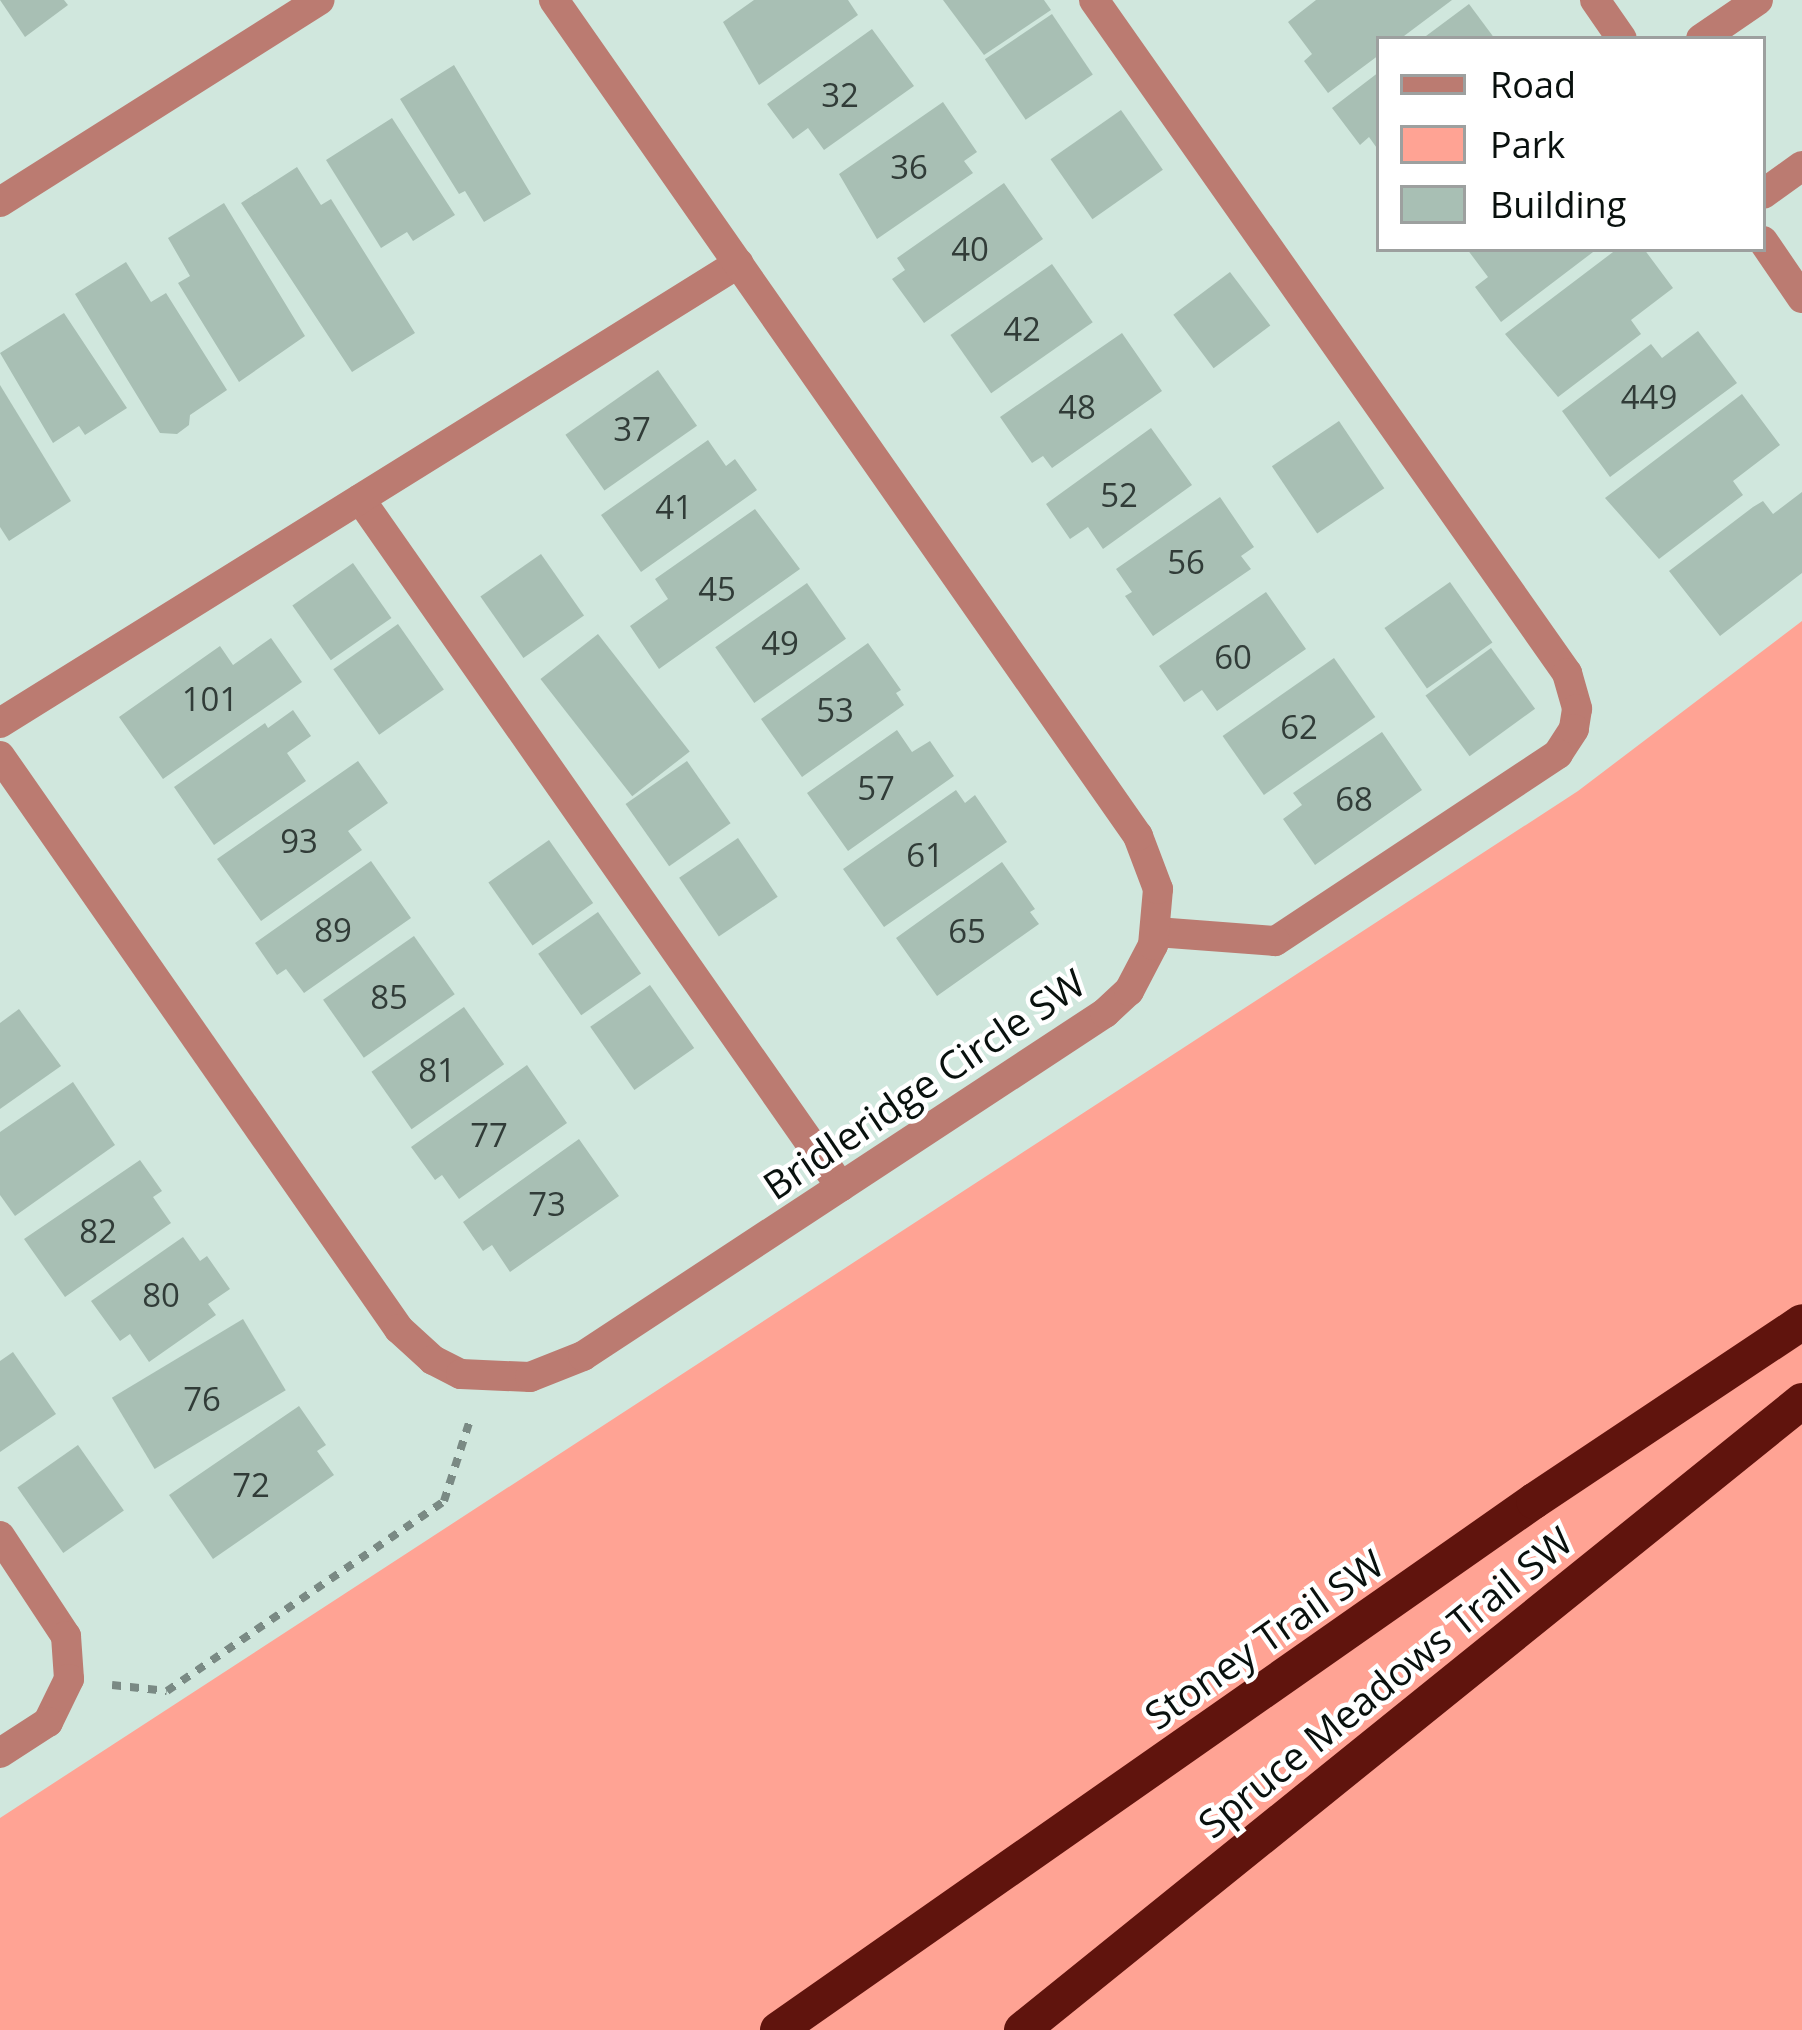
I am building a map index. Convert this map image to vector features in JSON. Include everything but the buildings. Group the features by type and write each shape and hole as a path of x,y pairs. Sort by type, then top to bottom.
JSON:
{"highway":[{"name":"Stoney Trail SW","path":"778,2030 1534,1501 1802,1322"},
{"name":"Spruce Meadows Trail SW","path":"1022,2030 1802,1401"}],"street":[{"path":"0,202 320,0"},
{"name":"Bridleridge Circle SW","path":"0,757 398,1329 433,1360 483,1378 530,1377 583,1356 1106,1013 1143,970 1156,932 1158,889 1138,836 554,0"},
{"path":"1094,0 1567,673 1577,709 1558,754 1275,941 1156,932"},
{"path":"1595,0 1620,36"},
{"path":"1705,36 1759,0"},
{"path":"1766,192 1802,166"},
{"path":"1766,246 1802,298"},
{"path":"0,723 739,263"},
{"path":"359,499 841,1186"},
{"path":"0,1536 66,1636 69,1679 48,1722 0,1753"}],"path":[{"path":"69,1679 167,1691 444,1501 483,1378"}],"green space":[{"path":"1802,621 1802,2030 0,2030 0,1818 1578,791"}]}
